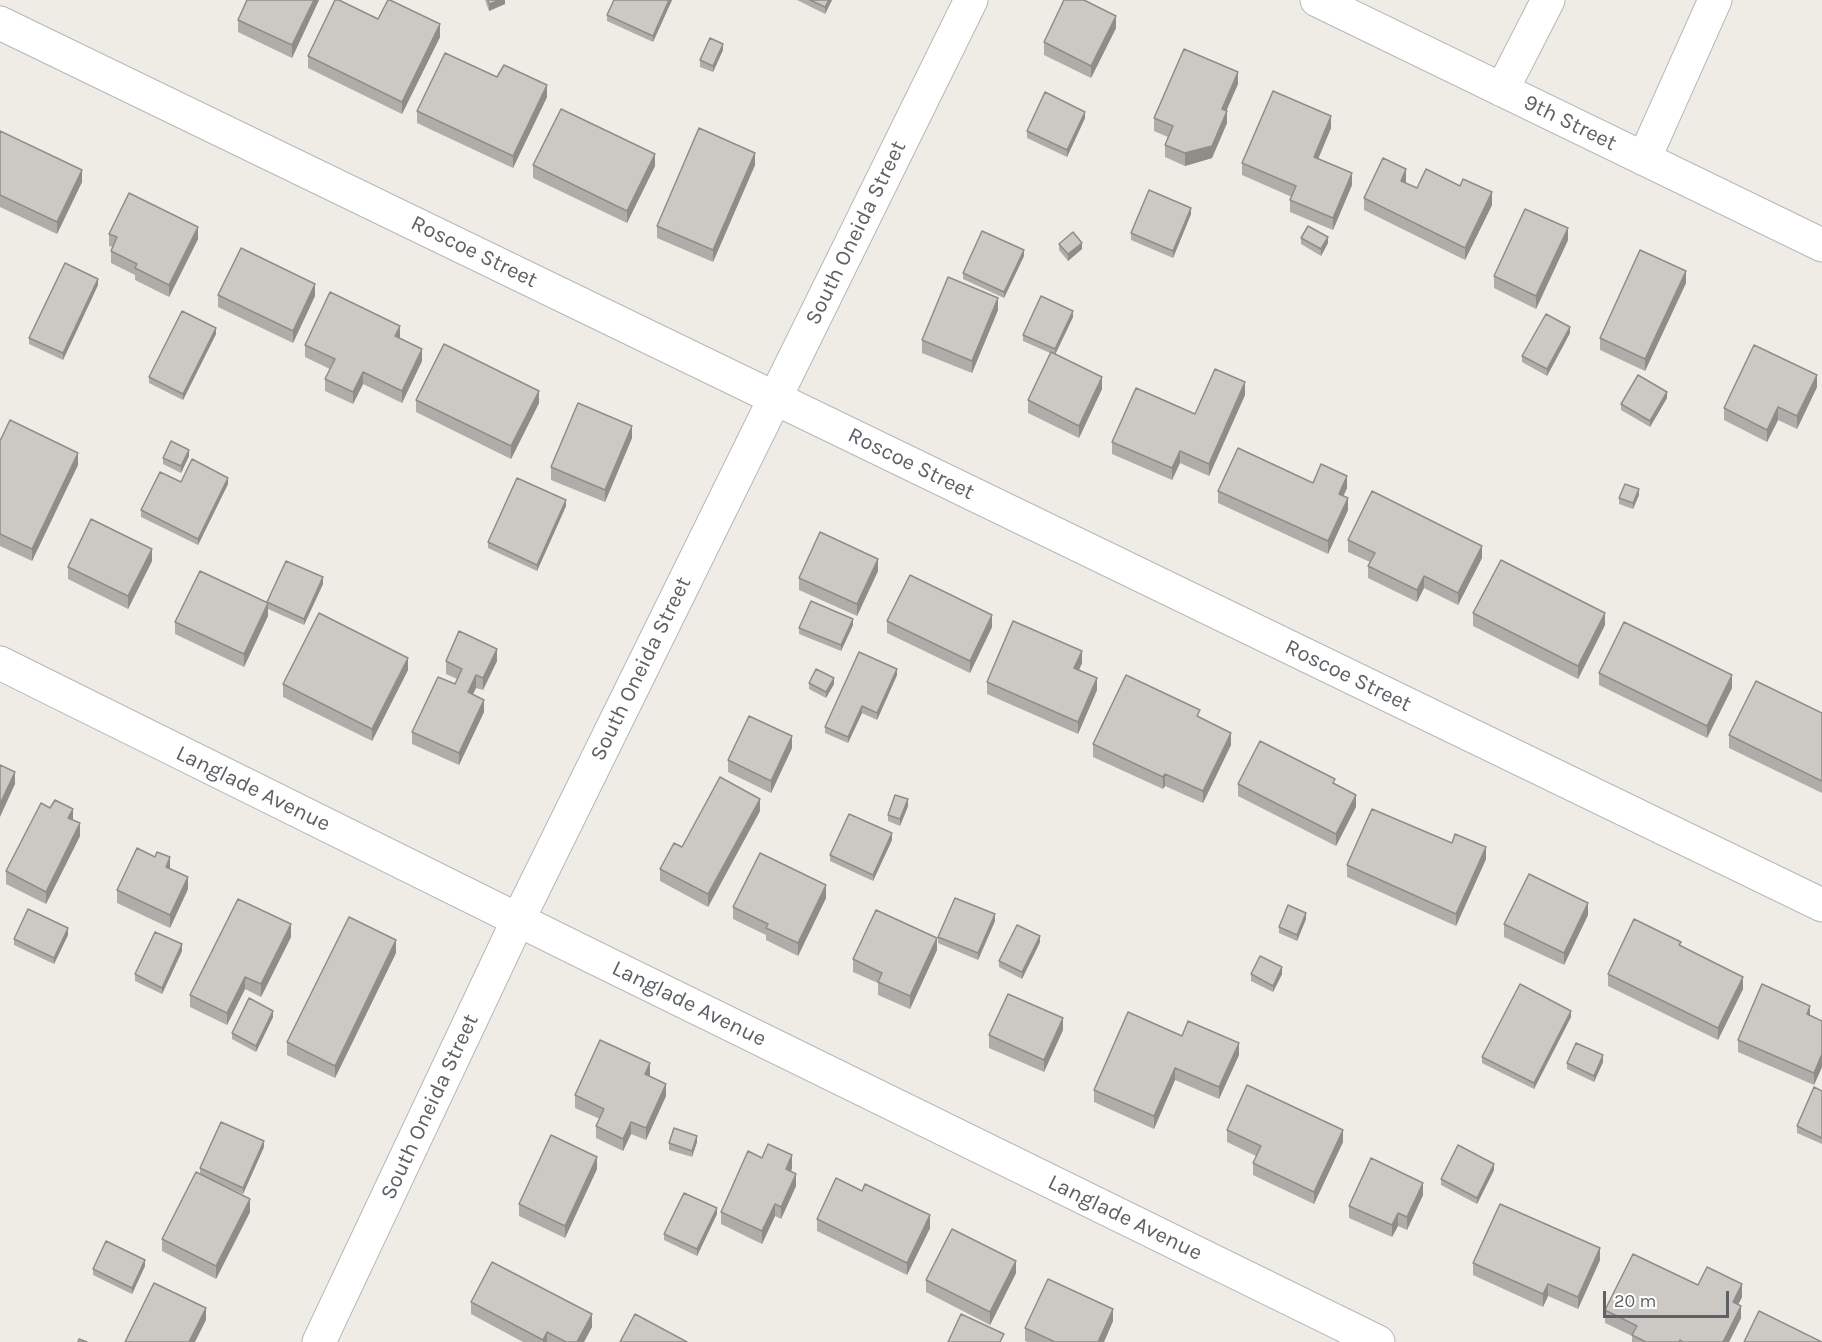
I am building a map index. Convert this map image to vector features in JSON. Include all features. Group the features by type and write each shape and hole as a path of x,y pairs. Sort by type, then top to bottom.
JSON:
{"street":[{"name":"South Oneida Street","path":"319,1342 518,920 971,0"},
{"name":"9th Street","path":"1317,0 1822,245"},
{"path":"1502,90 1548,0"},
{"path":"1644,159 1715,0"},
{"name":"Roscoe Street","path":"0,23 1822,905"},
{"name":"Langlade Avenue","path":"0,663 1378,1342"}],"building":[{"path":"247,0 314,0 292,45 238,20"},
{"path":"335,0 378,19 390,0 440,24 402,102 308,56"},
{"path":"488,0 500,0 489,4"},
{"path":"614,0 669,0 653,36 607,15"},
{"path":"810,0 829,0 825,7"},
{"path":"1064,0 1084,0 1116,16 1091,66 1044,42"},
{"path":"710,38 723,44 713,66 700,60"},
{"path":"1184,49 1238,72 1222,109 1227,111 1212,146 1185,153 1165,145 1173,126 1154,118"},
{"path":"445,53 497,77 504,65 547,85 513,156 417,111"},
{"path":"1273,91 1331,116 1314,157 1352,173 1333,218 1290,200 1296,186 1242,163"},
{"path":"1045,92 1085,112 1067,150 1027,131"},
{"path":"561,109 655,154 627,211 533,165"},
{"path":"699,128 755,153 713,250 657,226"},
{"path":"0,131 82,170 57,222 0,195"},
{"path":"1383,158 1406,169 1401,181 1417,188 1426,169 1460,186 1463,179 1492,192 1465,248 1364,198"},
{"path":"1149,190 1191,208 1173,251 1131,233"},
{"path":"129,193 198,227 169,285 135,268 137,264 111,251 117,237 109,234"},
{"path":"1525,209 1568,228 1536,296 1494,276"},
{"path":"1308,226 1328,237 1321,249 1301,238"},
{"path":"982,231 1024,250 1004,292 963,273"},
{"path":"1073,232 1082,243 1068,254 1059,244"},
{"path":"241,248 315,284 293,331 218,295"},
{"path":"1640,250 1686,271 1645,359 1600,338"},
{"path":"65,263 98,279 63,353 29,338"},
{"path":"948,277 998,298 972,361 922,340"},
{"path":"330,292 400,326 395,336 422,349 402,391 363,372 353,392 325,379 335,359 305,345"},
{"path":"1041,296 1073,311 1055,349 1023,335"},
{"path":"182,311 216,328 183,394 149,377"},
{"path":"1546,314 1570,327 1547,369 1522,356"},
{"path":"444,344 539,391 511,446 416,400"},
{"path":"1754,345 1817,375 1797,416 1778,407 1767,430 1724,408"},
{"path":"1051,352 1102,377 1079,426 1028,400"},
{"path":"1215,369 1245,382 1209,464 1180,451 1172,468 1112,442 1136,388 1195,414"},
{"path":"1638,375 1667,392 1650,421 1621,404"},
{"path":"578,403 632,426 605,490 551,467"},
{"path":"10,420 78,453 32,549 0,534 0,441"},
{"path":"171,441 189,450 181,466 163,458"},
{"path":"1238,448 1313,483 1321,464 1347,476 1339,494 1348,498 1328,541 1218,491"},
{"path":"192,459 228,478 198,539 141,510 160,472 181,482"},
{"path":"517,478 566,500 537,565 488,542"},
{"path":"1625,484 1639,489 1633,503 1619,498"},
{"path":"1372,491 1482,546 1458,593 1424,576 1417,590 1368,566 1375,553 1348,540"},
{"path":"91,519 152,549 128,596 68,567"},
{"path":"820,532 878,559 857,604 799,578"},
{"path":"1501,560 1605,613 1578,666 1473,613"},
{"path":"286,561 323,577 304,619 267,602"},
{"path":"200,571 268,603 244,654 175,622"},
{"path":"910,575 992,615 970,661 887,621"},
{"path":"811,601 853,619 841,645 799,628"},
{"path":"319,613 408,658 372,729 283,684"},
{"path":"1013,621 1082,651 1074,668 1097,678 1078,722 987,682"},
{"path":"1624,622 1732,675 1707,726 1599,673"},
{"path":"459,631 497,649 483,678 476,675 468,692 484,700 459,753 412,732 438,677 455,684 462,669 446,661"},
{"path":"859,652 897,669 877,713 862,706 848,737 825,727"},
{"path":"816,669 834,678 826,692 809,683"},
{"path":"1126,675 1200,710 1197,716 1231,733 1203,791 1165,774 1163,777 1093,744"},
{"path":"1756,681 1822,713 1822,781 1729,735"},
{"path":"749,716 792,736 771,781 728,760"},
{"path":"1260,741 1335,779 1333,783 1356,795 1336,834 1238,784"},
{"path":"0,765 15,772 0,804"},
{"path":"720,777 760,799 708,894 660,869 674,843 682,847"},
{"path":"895,795 908,799 900,819 888,815"},
{"path":"55,800 73,809 68,818 80,823 46,892 6,871 41,803 50,808"},
{"path":"1372,809 1452,843 1455,834 1486,847 1456,914 1347,865"},
{"path":"849,814 892,833 873,875 830,855"},
{"path":"137,848 155,857 157,852 170,857 166,867 188,877 170,915 117,890"},
{"path":"760,853 826,885 798,943 766,928 768,924 733,907"},
{"path":"1529,874 1588,903 1564,953 1504,924"},
{"path":"955,898 995,914 978,953 938,937"},
{"path":"238,899 291,924 261,984 245,977 227,1013 190,995"},
{"path":"1288,905 1306,913 1297,935 1279,927"},
{"path":"28,909 68,928 54,958 14,939"},
{"path":"876,910 937,938 910,996 878,982 882,973 853,959"},
{"path":"349,917 396,940 335,1066 287,1042"},
{"path":"1634,919 1681,942 1679,945 1743,977 1718,1028 1608,974"},
{"path":"1017,925 1040,936 1022,972 999,961"},
{"path":"155,932 182,944 162,988 135,974"},
{"path":"1260,956 1282,967 1273,986 1251,974"},
{"path":"1520,984 1571,1011 1534,1083 1482,1057"},
{"path":"1762,984 1810,1006 1807,1014 1822,1021 1822,1054 1814,1073 1738,1040"},
{"path":"1008,994 1063,1018 1044,1060 989,1035"},
{"path":"249,998 273,1011 256,1046 232,1033"},
{"path":"1128,1012 1182,1036 1188,1021 1239,1043 1219,1087 1175,1068 1154,1116 1094,1090"},
{"path":"600,1040 650,1063 645,1074 666,1084 646,1128 631,1122 623,1139 596,1126 604,1109 575,1095"},
{"path":"1576,1043 1603,1055 1594,1076 1567,1063"},
{"path":"1247,1085 1343,1130 1314,1192 1253,1163 1261,1146 1227,1130"},
{"path":"1814,1087 1822,1091 1822,1138 1797,1126"},
{"path":"221,1122 264,1141 243,1188 200,1168"},
{"path":"674,1128 697,1136 692,1151 669,1143"},
{"path":"551,1135 597,1157 565,1226 519,1204"},
{"path":"768,1144 792,1155 786,1169 796,1174 781,1207 775,1204 762,1231 721,1212 748,1151 762,1158"},
{"path":"1458,1145 1494,1164 1477,1198 1441,1179"},
{"path":"1371,1158 1423,1183 1407,1217 1398,1213 1392,1225 1349,1206"},
{"path":"196,1172 250,1199 216,1266 162,1239"},
{"path":"836,1178 862,1191 865,1184 930,1215 907,1263 817,1219"},
{"path":"684,1193 717,1208 697,1249 664,1234"},
{"path":"1500,1204 1600,1248 1578,1297 1548,1284 1543,1294 1473,1263"},
{"path":"952,1229 1016,1261 990,1312 926,1280"},
{"path":"106,1241 145,1260 132,1288 93,1269"},
{"path":"1633,1254 1698,1285 1707,1267 1742,1284 1733,1302 1741,1306 1723,1342 1683,1342 1680,1340 1679,1342 1646,1342 1632,1335 1637,1326 1605,1310"},
{"path":"492,1262 592,1314 577,1342 566,1342 547,1332 543,1340 471,1302"},
{"path":"1048,1279 1113,1309 1098,1342 1055,1342 1025,1328"},
{"path":"154,1283 206,1308 189,1342 125,1342"},
{"path":"1759,1311 1822,1342 1744,1342"},
{"path":"635,1314 687,1342 620,1342"},
{"path":"961,1314 1004,1334 1000,1342 948,1342"}]}
